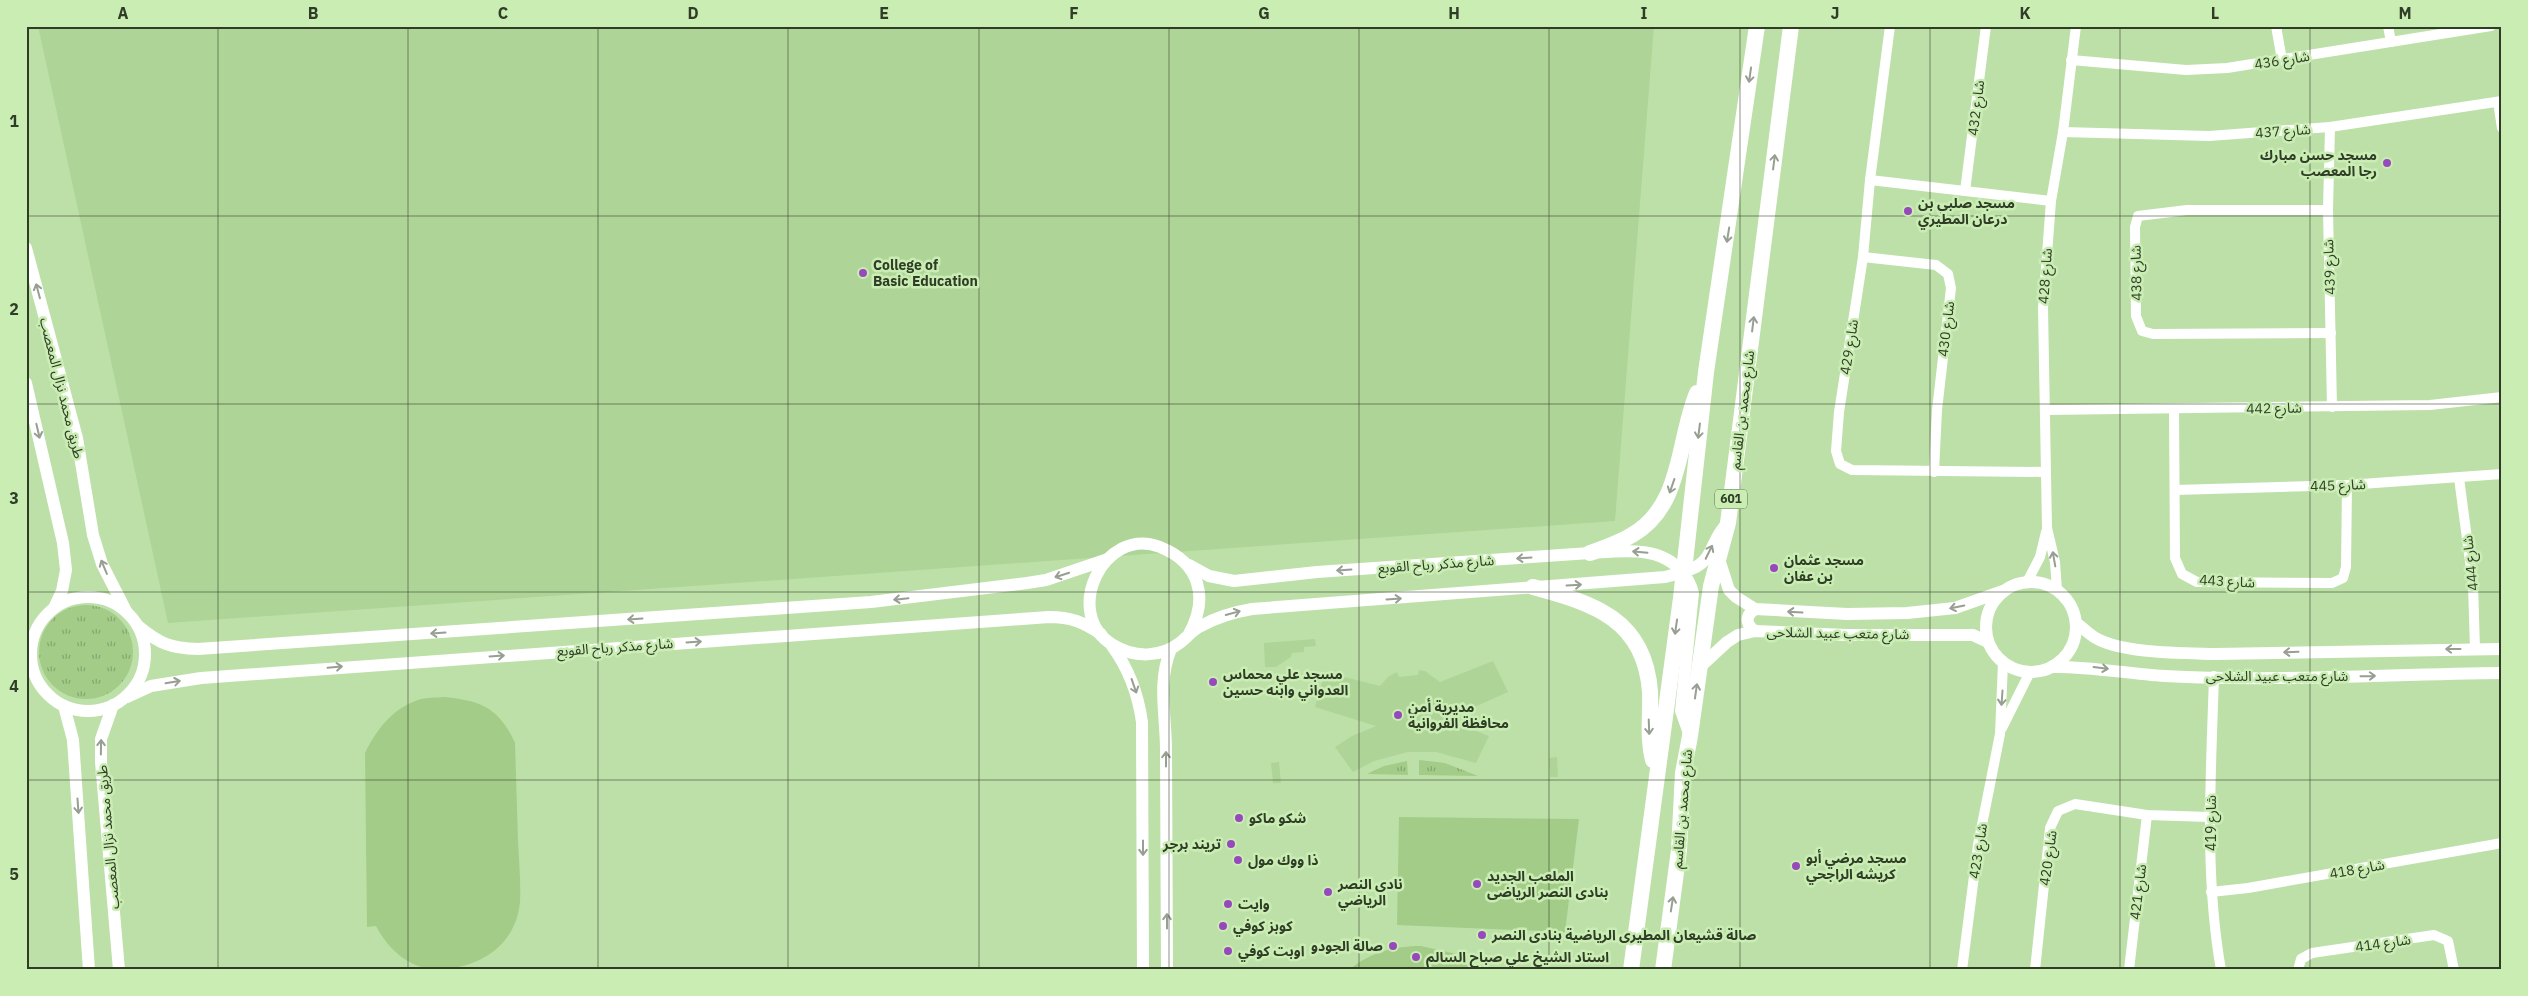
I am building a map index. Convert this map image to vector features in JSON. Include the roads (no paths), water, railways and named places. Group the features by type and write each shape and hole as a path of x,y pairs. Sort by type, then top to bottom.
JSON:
{"main road":[{"name":"شارع محمد بن القاسم","path":"1631,970 1656,771 1681,598 1682,572 1706,372 1757,26"},
{"name":"شارع محمد بن القاسم","path":"1663,970 1678,857 1683,773 1690,736 1712,577 1719,559 1728,523 1791,26"},
{"path":"1590,553 1633,535 1651,521 1665,503 1677,471 1687,421 1706,372"},
{"path":"1533,587 1593,605 1623,627 1634,642 1648,676 1650,742 1656,771"}],"street":[{"name":"شارع 429","path":"1890,26 1870,180 1863,258 1839,412 1836,451 1840,464 1852,470 2045,472"},
{"name":"شارع 432","path":"1965,191 1986,26"},
{"name":"شارع 428","path":"2058,590 2055,562 2047,528 2042,308 2051,201 2063,132 2076,26"},
{"path":"2276,26 2282,60"},
{"path":"2388,26 2391,42"},
{"name":"شارع 436","path":"2071,60 2186,70 2227,68 2491,26"},
{"path":"2500,101 2502,128"},
{"name":"شارع 437","path":"2063,132 2209,136 2330,127 2500,101"},
{"name":"شارع 439","path":"2330,127 2328,210 2332,407"},
{"path":"1870,180 2051,201"},
{"name":"شارع 438","path":"2328,210 2187,210 2138,216 2135,227 2136,316 2142,330 2153,334 2331,333"},
{"name":"طريق محمد نزال المعصب","path":"26,248 77,438 93,535 102,564 126,611"},
{"name":"شارع 430","path":"1863,258 1936,265 1948,274 1951,288 1937,410 1934,472"},
{"path":"26,383 63,543 66,570 62,591 54,608"},
{"name":"شارع 442","path":"2045,410 2174,410 2430,405 2502,397"},
{"name":"شارع 443","path":"2174,410 2175,558 2182,574 2197,582 2332,583 2343,578 2346,567 2347,485"},
{"name":"شارع 445","path":"2175,490 2347,485 2502,474"},
{"name":"شارع 444","path":"2459,478 2473,584 2475,649"},
{"path":"1111,644 1125,652 1140,655 1156,654 1171,649 1189,634 1219,617 1252,609 1533,587 1644,581 1682,572 1704,561 1717,535 1728,523"},
{"name":"شارع 428","path":"2027,582 2040,557 2047,528"},
{"path":"1143,970 1142,722 1132,680 1111,644 1101,634 1094,622 1089,595 1095,575 1108,559 1123,549 1140,545 1157,546 1173,552 1187,564 1197,584 1200,606 1189,634"},
{"name":"شارع مذكر رباح القوبع","path":"1187,564 1209,576 1234,581 1317,572 1590,553 1625,551 1655,554 1671,560 1690,582 1692,593 1681,711 1690,736"},
{"name":"شارع مذكر رباح القوبع","path":"138,626 156,642 176,648 198,649 465,631 872,602 936,595 1046,580 1108,559"},
{"name":"شارع متعب عبيد الشلاحى","path":"1719,559 1729,590 1736,597 1755,608 1847,614 1907,613 1955,608 2003,591"},
{"path":"2038,582 2058,590 2070,605 2076,623 2075,636 2071,648 2063,659 2052,667 2030,672 2016,670 2003,663 1994,654 1988,642 1985,628 1987,613 1994,600 2014,584 2038,582"},
{"path":"90,597 109,601 126,611 138,626 144,641 144,663 136,685 127,697 114,706 97,711 80,711 64,706 51,698 40,686 32,669 31,659 31,634 43,618 54,608 71,599 90,597"},
{"path":"1755,608 1749,613 1747,620 1749,627 1755,631"},
{"name":"شارع مذكر رباح القوبع","path":"127,697 151,686 201,678 1050,616 1067,617 1082,621 1101,634"},
{"name":"شارع متعب عبيد الشلاحى","path":"2076,623 2095,638 2118,646 2169,652 2216,654 2502,649"},
{"name":"شارع متعب عبيد الشلاحى","path":"1700,667 1727,642 1738,635 1755,631 1846,635 1973,635 1988,642"},
{"path":"1167,970 1166,730 1161,687 1164,667 1171,649"},
{"name":"شارع 423","path":"1962,970 1978,845 2000,734 2003,663"},
{"name":"شارع متعب عبيد الشلاحى","path":"2052,667 2089,667 2164,676 2356,677 2502,673"},
{"name":"شارع 423","path":"2000,734 2030,672"},
{"name":"شارع 419","path":"2214,676 2210,817 2211,892 2221,970"},
{"path":"26,686 40,686"},
{"name":"طريق محمد نزال المعصب","path":"64,706 73,740 89,970"},
{"name":"طريق محمد نزال المعصب","path":"114,706 101,739 101,762 119,970"},
{"name":"شارع 420","path":"2035,970 2050,828 2058,811 2075,804 2147,815 2210,817"},
{"name":"شارع 421","path":"2129,970 2147,815"},
{"name":"شارع 418","path":"2211,892 2248,888 2502,843"},
{"name":"شارع 414","path":"2298,970 2301,959 2312,953 2434,935 2448,941 2454,970"}],"place":[{"name":"مسجد حسن مبارك رجا المعصب","path":"2387,163"},
{"name":"مسجد صلبي بن درعان المطيري","path":"1908,211"},
{"name":"College of Basic Education","path":"863,273"},
{"name":"مسجد عثمان بن عفان","path":"1774,568"},
{"name":"مسجد علي محماس العدواني وابنه حسين","path":"1213,682"},
{"name":"مديرية أمن محافظة الفروانية","path":"1398,715"},
{"name":"شكو ماكو","path":"1239,818"},
{"name":"تريند برجر","path":"1231,844"},
{"name":"ذا ووك مول","path":"1238,860"},
{"name":"مسجد مرضي أبو كريشه الراجحي","path":"1796,866"},
{"name":"الملعب الجديد بنادى النصر الرياضى","path":"1477,884"},
{"name":"نادي النصر الرياضي","path":"1328,892"},
{"name":"وايت","path":"1228,904"},
{"name":"كوبز كوفي","path":"1223,926"},
{"name":"صالة قشيعان المطيرى الرياضية بنادى النصر","path":"1482,935"},
{"name":"صالة الجودو","path":"1393,946"},
{"name":"اوبت كوفي","path":"1228,951"},
{"name":"استاد الشيخ علي صباح السالم","path":"1416,957"}]}
